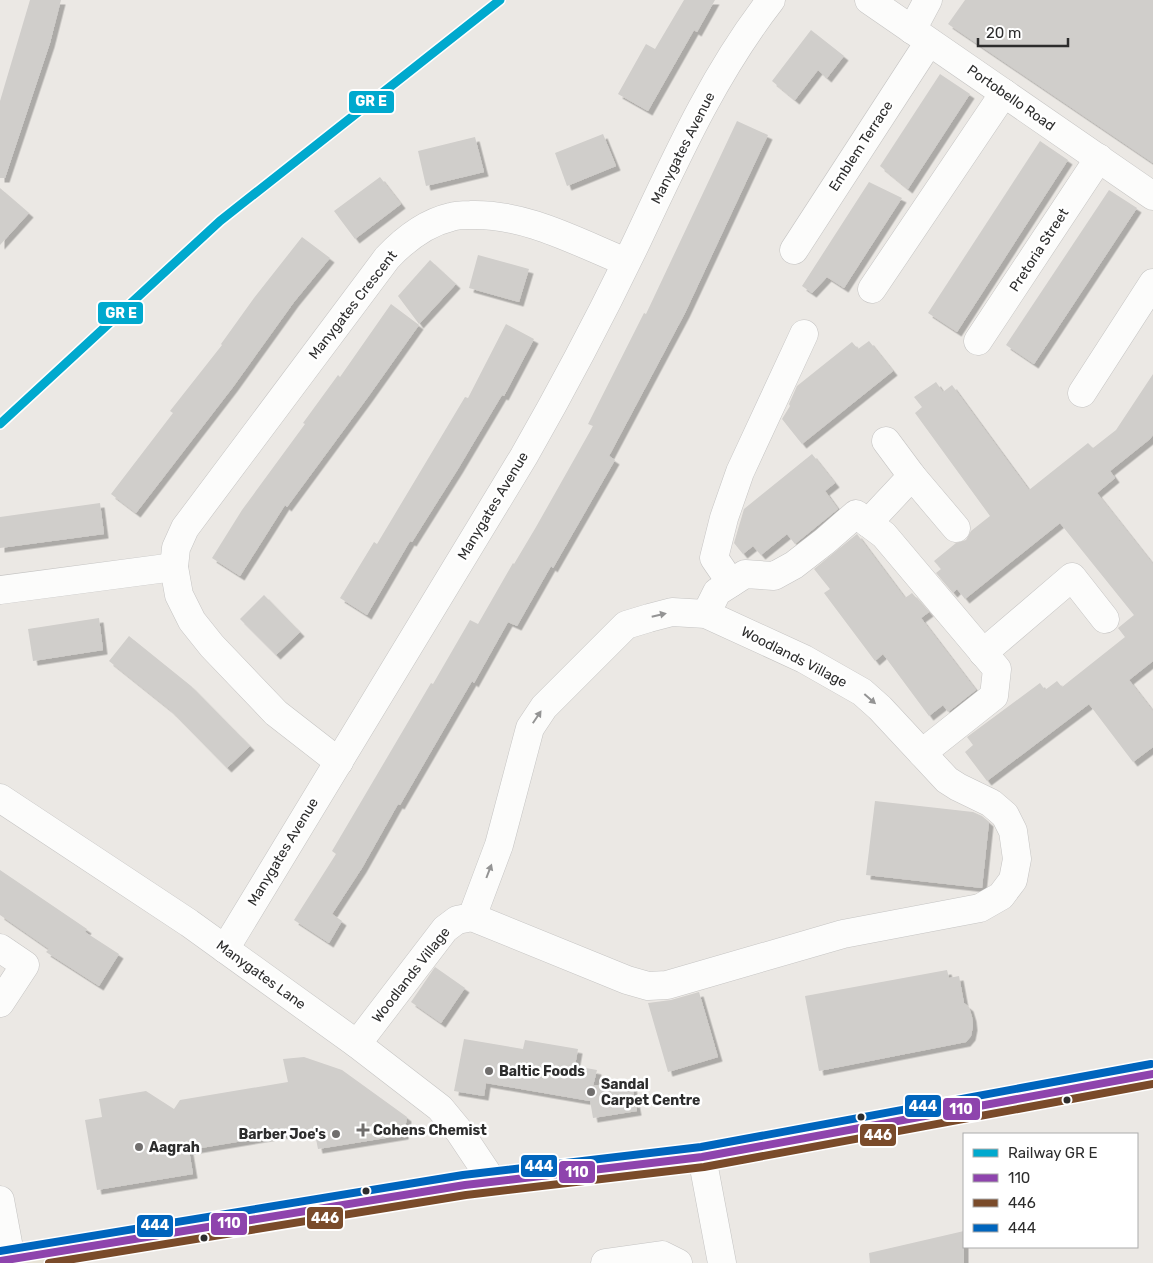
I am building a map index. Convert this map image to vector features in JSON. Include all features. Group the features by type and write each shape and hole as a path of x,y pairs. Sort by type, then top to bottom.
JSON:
{"main road":[{"path":"5,1260 100,1254 288,1213 493,1182 702,1157 1153,1074"}],"street":[{"name":"Manygates Avenue","path":"225,949 546,417 626,262 700,110 738,47 771,0"},
{"name":"Portobello Road","path":"869,0 1153,196"},
{"name":"Emblem Terrace","path":"794,250 920,36 928,0"},
{"path":"872,289 1004,92"},
{"name":"Pretoria Street","path":"978,341 1099,158"},
{"name":"Manygates Crescent","path":"339,762 276,713 212,646 192,621 179,595 174,567 176,548 185,528 366,284 404,240 430,224 452,216 480,215 514,219 552,231 626,262"},
{"path":"1082,393 1153,284"},
{"path":"731,583 714,558 724,518 740,472 804,334"},
{"path":"886,441 912,476 956,528"},
{"path":"868,523 912,476"},
{"path":"706,614 717,592 745,574 774,576 794,565 825,542 856,514 884,535 997,669 994,696 922,753"},
{"path":"0,590 174,567"},
{"path":"983,653 1072,577 1105,619"},
{"name":"Woodlands Village","path":"357,1044 445,928 457,920 472,917 628,980 648,986 667,985 843,934 980,908 1001,896 1013,880 1017,860 1013,831 1005,816 992,803 947,780 880,708 862,692 804,659 706,614 672,612 626,625 544,707 530,728 499,845 472,917"},
{"name":"Manygates Lane","path":"0,798 225,949 357,1044 440,1108 460,1131 493,1182"},
{"path":"0,948 25,965 0,1003"},
{"path":"702,1157 722,1263"},
{"path":"0,1200 5,1260"},
{"path":"605,1263 662,1255 678,1263"}],"building":[{"path":"30,0 61,0 50,43 5,178 0,178 0,101"},
{"path":"684,0 715,0 697,32 694,30 648,111 618,94 646,44 655,49"},
{"path":"965,0 1153,0 1153,163 948,24"},
{"path":"811,30 844,56 827,78 818,70 795,100 772,81"},
{"path":"940,74 970,94 908,189 880,166"},
{"path":"737,121 768,135 685,313 609,456 615,460 553,568 551,566 517,626 508,622 474,683 472,681 400,805 398,804 362,868 332,914 342,921 329,943 294,920 336,854 332,851 431,683 433,684 470,620 478,624 593,426 588,424 644,313 646,314"},
{"path":"603,134 616,166 567,186 555,153"},
{"path":"475,137 484,172 426,186 418,151"},
{"path":"1040,141 1068,160 957,332 928,313"},
{"path":"380,177 401,204 355,239 334,211"},
{"path":"869,182 902,198 844,288 827,277 812,293 802,286"},
{"path":"0,188 29,213 0,245"},
{"path":"1109,190 1137,208 1034,364 1006,345"},
{"path":"302,237 330,258 294,302 233,387 136,513 111,494 173,413 170,411 222,345 254,298"},
{"path":"478,255 529,269 519,302 469,288"},
{"path":"430,260 456,284 419,324 398,296"},
{"path":"391,304 419,325 287,507 285,505 240,576 212,558 242,510 305,424 303,423 338,375 340,377"},
{"path":"506,324 534,339 504,396 502,395 412,542 410,541 367,615 340,598 374,542 377,544 465,397 468,398"},
{"path":"869,341 893,371 802,444 782,419 790,406 789,404 797,386 852,342 858,349"},
{"path":"1153,374 1153,435 1110,471 1115,478 1097,493 1153,564 1153,661 1129,680 1153,711 1153,747 1133,762 1089,704 987,781 965,752 973,745 967,737 1040,683 1045,690 1057,681 1062,687 1125,637 1118,628 1134,615 1060,523 965,599 957,589 953,593 936,573 941,569 934,561 956,543 966,540 971,531 990,516 915,413 922,407 914,397 936,382 943,392 952,385 1029,490 1088,443 1093,448 1116,430"},
{"path":"812,454 835,483 825,491 838,509 795,544 787,534 761,555 753,546 743,554 734,543 744,509"},
{"path":"100,503 104,534 0,548 0,517"},
{"path":"857,534 905,598 912,593 929,612 921,618 976,690 948,712 943,705 929,716 883,654 875,661 824,593 830,589 814,569"},
{"path":"264,595 300,632 276,655 240,619"},
{"path":"99,618 103,650 33,661 28,629"},
{"path":"129,636 191,686 250,746 227,768 169,709 109,661"},
{"path":"875,801 973,812 982,816 989,822 982,888 866,875"},
{"path":"0,870 87,929 85,932 119,954 99,986 46,952 49,949 0,915"},
{"path":"435,967 465,988 441,1023 411,1002"},
{"path":"947,970 949,978 959,976 964,1003 969,1007 972,1017 971,1036 966,1042 819,1071 805,996"},
{"path":"699,992 718,1057 668,1072 648,1003 671,1000"},
{"path":"464,1039 523,1049 525,1040 578,1049 575,1066 597,1070 593,1086 631,1080 637,1111 593,1118 590,1100 486,1083 484,1096 454,1091"},
{"path":"304,1057 342,1070 407,1117 404,1135 318,1149 314,1129 189,1150 193,1174 97,1190 85,1120 102,1117 99,1099 146,1091 174,1109 180,1100 288,1082 283,1059"},
{"path":"963,1231 964,1263 870,1263 869,1253"}],"transit line":[{"path":"0,424 220,221 500,0"},
{"name":"444","path":"0,1251 463,1175 701,1147 1151,1064"},
{"name":"110","path":"0,1261 465,1185 702,1157 1153,1074"},
{"name":"446","path":"49,1263 466,1195 704,1167 1153,1084"}],"place":[{"name":"Baltic Foods","path":"489,1071"},
{"name":"Sandal Carpet Centre","path":"591,1092"},
{"name":"Cohens Chemist","path":"363,1130"},
{"name":"Barber Joe's","path":"336,1134"},
{"name":"Aagrah","path":"139,1147"}]}
